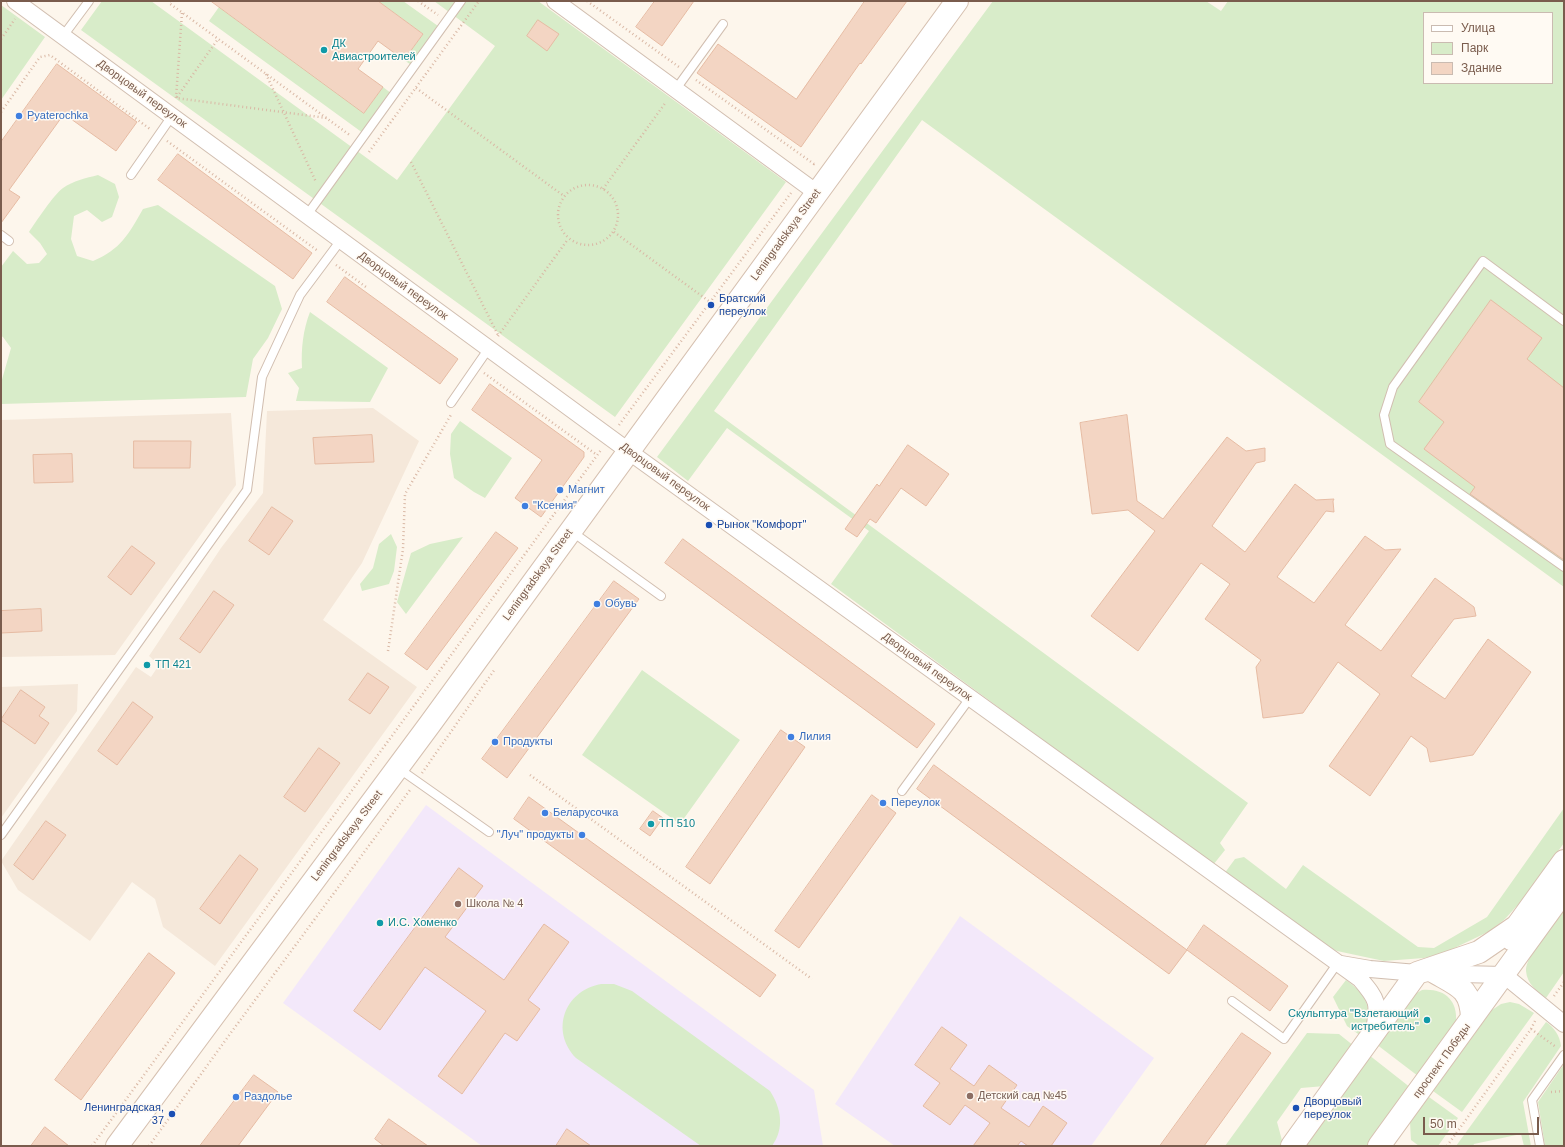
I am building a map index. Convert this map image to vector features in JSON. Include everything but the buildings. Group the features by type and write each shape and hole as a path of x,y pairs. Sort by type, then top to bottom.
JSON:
{"main road":[{"name":"Leningradskaya Street","path":"116,1146 398,768 628,451 809,187 957,1"},
{"path":"1504,975 1505,952 1517,926 1564,861"},
{"name":"проспект Победы","path":"1379,1146 1564,892"},
{"path":"1292,1146 1373,1034 1427,973 1479,952 1517,926"},
{"path":"1427,973 1462,988 1472,1003 1472,1018"}],"street":[{"name":"Дворцовый переулок","path":"14,1 173,108 307,215 628,451 1337,964 1360,979 1372,993 1378,1010 1373,1034"},
{"path":"555,1 671,96 809,187"},
{"name":"Дворцовый переулок","path":"1337,964 1370,969 1427,973"},
{"path":"1427,973 1504,975 1564,1024"}],"lane":[{"path":"64,36 89,1"},
{"path":"307,215 461,1"},
{"path":"671,96 723,24"},
{"path":"131,175 159,135 173,108"},
{"path":"1,235 9,241"},
{"path":"1,834 247,490 262,377 300,295 341,240"},
{"path":"1564,321 1483,261 1393,387 1384,415 1390,444 1564,567"},
{"path":"453,405 489,348"},
{"path":"570,530 661,596"},
{"path":"902,791 970,698"},
{"path":"398,768 489,832"},
{"path":"1232,1002 1284,1039 1337,964"},
{"path":"1540,1146 1532,1100 1561,1052"}],"path":[{"path":"170,1 169,3 370,150"},
{"path":"366,156 479,1"},
{"path":"587,1 814,164"},
{"path":"173,108 176,98 182,12"},
{"path":"176,98 218,39"},
{"path":"1,112 40,57 50,55 366,287"},
{"path":"266,74 322,194"},
{"path":"416,88 564,196"},
{"path":"603,189 671,96"},
{"path":"176,98 327,118"},
{"path":"92,1146 710,302 809,187 814,164 818,158"},
{"path":"411,162 498,336 568,239"},
{"path":"590,185 603,189 613,198 617,208 618,218 614,232 605,241 595,245 582,246 568,239 560,228 557,220 558,206 564,196 572,189 579,186 590,185"},
{"path":"614,232 710,302"},
{"path":"476,367 597,455"},
{"path":"388,651 403,548 405,494 453,405"},
{"path":"149,1146 416,781 498,664"},
{"path":"530,775 812,978"},
{"path":"1447,1146 1564,982"},
{"path":"1531,1029 1561,1052"}],"shaded area":[{"path":"373,408 419,441 362,563 323,620 417,687 215,966 163,927 155,899 132,882 90,941 18,890 1,861 136,667 151,677 159,665 149,656 221,548 263,493 267,411"},
{"path":"231,413 236,485 115,655 1,657 1,420"},
{"path":"78,684 77,711 1,818 1,687"},
{"name":"Школа № 4","path":"426,805 814,1090 823,1146 482,1146 283,1003"},
{"path":"960,916 1154,1058 1091,1146 895,1146 835,1104"}],"green space":[{"path":"102,1 151,1 397,180 495,46 434,1 538,1 786,182 615,417 81,30"},
{"path":"378,1 403,1 445,31 417,69 404,60 423,34"},
{"path":"993,1 1206,1 1221,11 1228,1 1564,1 1564,587 922,120 714,411 1248,803 1220,843 1225,850 1213,865 831,584 869,531 727,428 688,481 657,457"},
{"path":"1,5 45,37 1,100"},
{"path":"219,7 364,113 383,87 396,97 367,136 209,21"},
{"path":"98,175 115,184 119,197 112,217 102,222 87,210 74,216 71,239 77,256 93,261 111,251 128,234 143,209 158,205 275,286 282,309 268,338 253,359 246,397 1,404 1,383 11,348 1,336 1,267 13,251 27,264 39,263 47,254 40,243 29,232 59,191 75,182"},
{"path":"310,312 388,368 370,402 296,401 299,388 288,373 302,368 303,340"},
{"path":"460,421 512,458 485,498 454,478 450,454 451,434"},
{"path":"391,534 397,547 394,571 389,584 362,591 360,584 373,568 379,544"},
{"path":"463,537 406,614 397,602 411,553 430,544"},
{"path":"642,670 740,740 680,824 582,755"},
{"path":"1564,808 1564,843 1524,898 1505,919 1490,931 1446,952 1424,958 1384,961 1337,951 1310,938 1224,874 1235,859 1244,857 1286,889 1303,865 1418,947 1434,948 1487,917"},
{"path":"1564,907 1564,972 1546,998 1533,987 1528,980 1526,971 1527,964 1535,948"},
{"path":"1346,980 1360,992 1367,1005 1367,1019 1361,1036 1347,1026 1333,997"},
{"path":"601,984 614,984 632,991 770,1091 777,1104 780,1118 779,1132 772,1146 701,1146 576,1058 568,1047 564,1036 563,1025 565,1014 570,1003 578,995 588,988"},
{"path":"1422,990 1437,991 1448,997 1455,1007 1456,1022 1418,1076 1376,1044 1415,994"},
{"path":"1510,1002 1519,1004 1534,1013 1462,1112 1433,1091 1492,1010 1501,1004"},
{"path":"1546,1022 1552,1026 1556,1032 1561,1046 1523,1102 1531,1146 1524,1146 1521,1134 1474,1144 1473,1146 1456,1146"},
{"path":"1307,1033 1339,1034 1354,1046 1325,1086 1301,1088 1277,1122 1283,1144 1282,1146 1225,1146"},
{"path":"1369,1055 1411,1088 1369,1146 1304,1146"},
{"path":"1564,1064 1564,1146 1545,1146 1538,1102"},
{"path":"1429,1097 1458,1118 1438,1146 1419,1146 1411,1140 1410,1122"}],"place":[{"name":"ДК Авиастроителей","path":"324,50"},
{"name":"Pyaterochka","path":"19,116"},
{"name":"Братский переулок","path":"711,305"},
{"name":"Магнит","path":"560,490"},
{"name":"\"Ксения\"","path":"525,506"},
{"name":"Рынок \"Комфорт\"","path":"709,525"},
{"name":"Обувь","path":"597,604"},
{"name":"ТП 421","path":"147,665"},
{"name":"Лилия","path":"791,737"},
{"name":"Продукты","path":"495,742"},
{"name":"Переулок","path":"883,803"},
{"name":"Беларусочка","path":"545,813"},
{"name":"ТП 510","path":"651,824"},
{"name":"\"Луч\" продукты","path":"582,835"},
{"name":"Школа № 4","path":"458,904"},
{"name":"И.С. Хоменко","path":"380,923"},
{"name":"Скульптура \"Взлетающий истребитель\"","path":"1427,1020"},
{"name":"Детский сад №45","path":"970,1096"},
{"name":"Раздолье","path":"236,1097"},
{"name":"Дворцовый переулок","path":"1296,1108"},
{"name":"Ленинградская, 37","path":"172,1114"}]}
